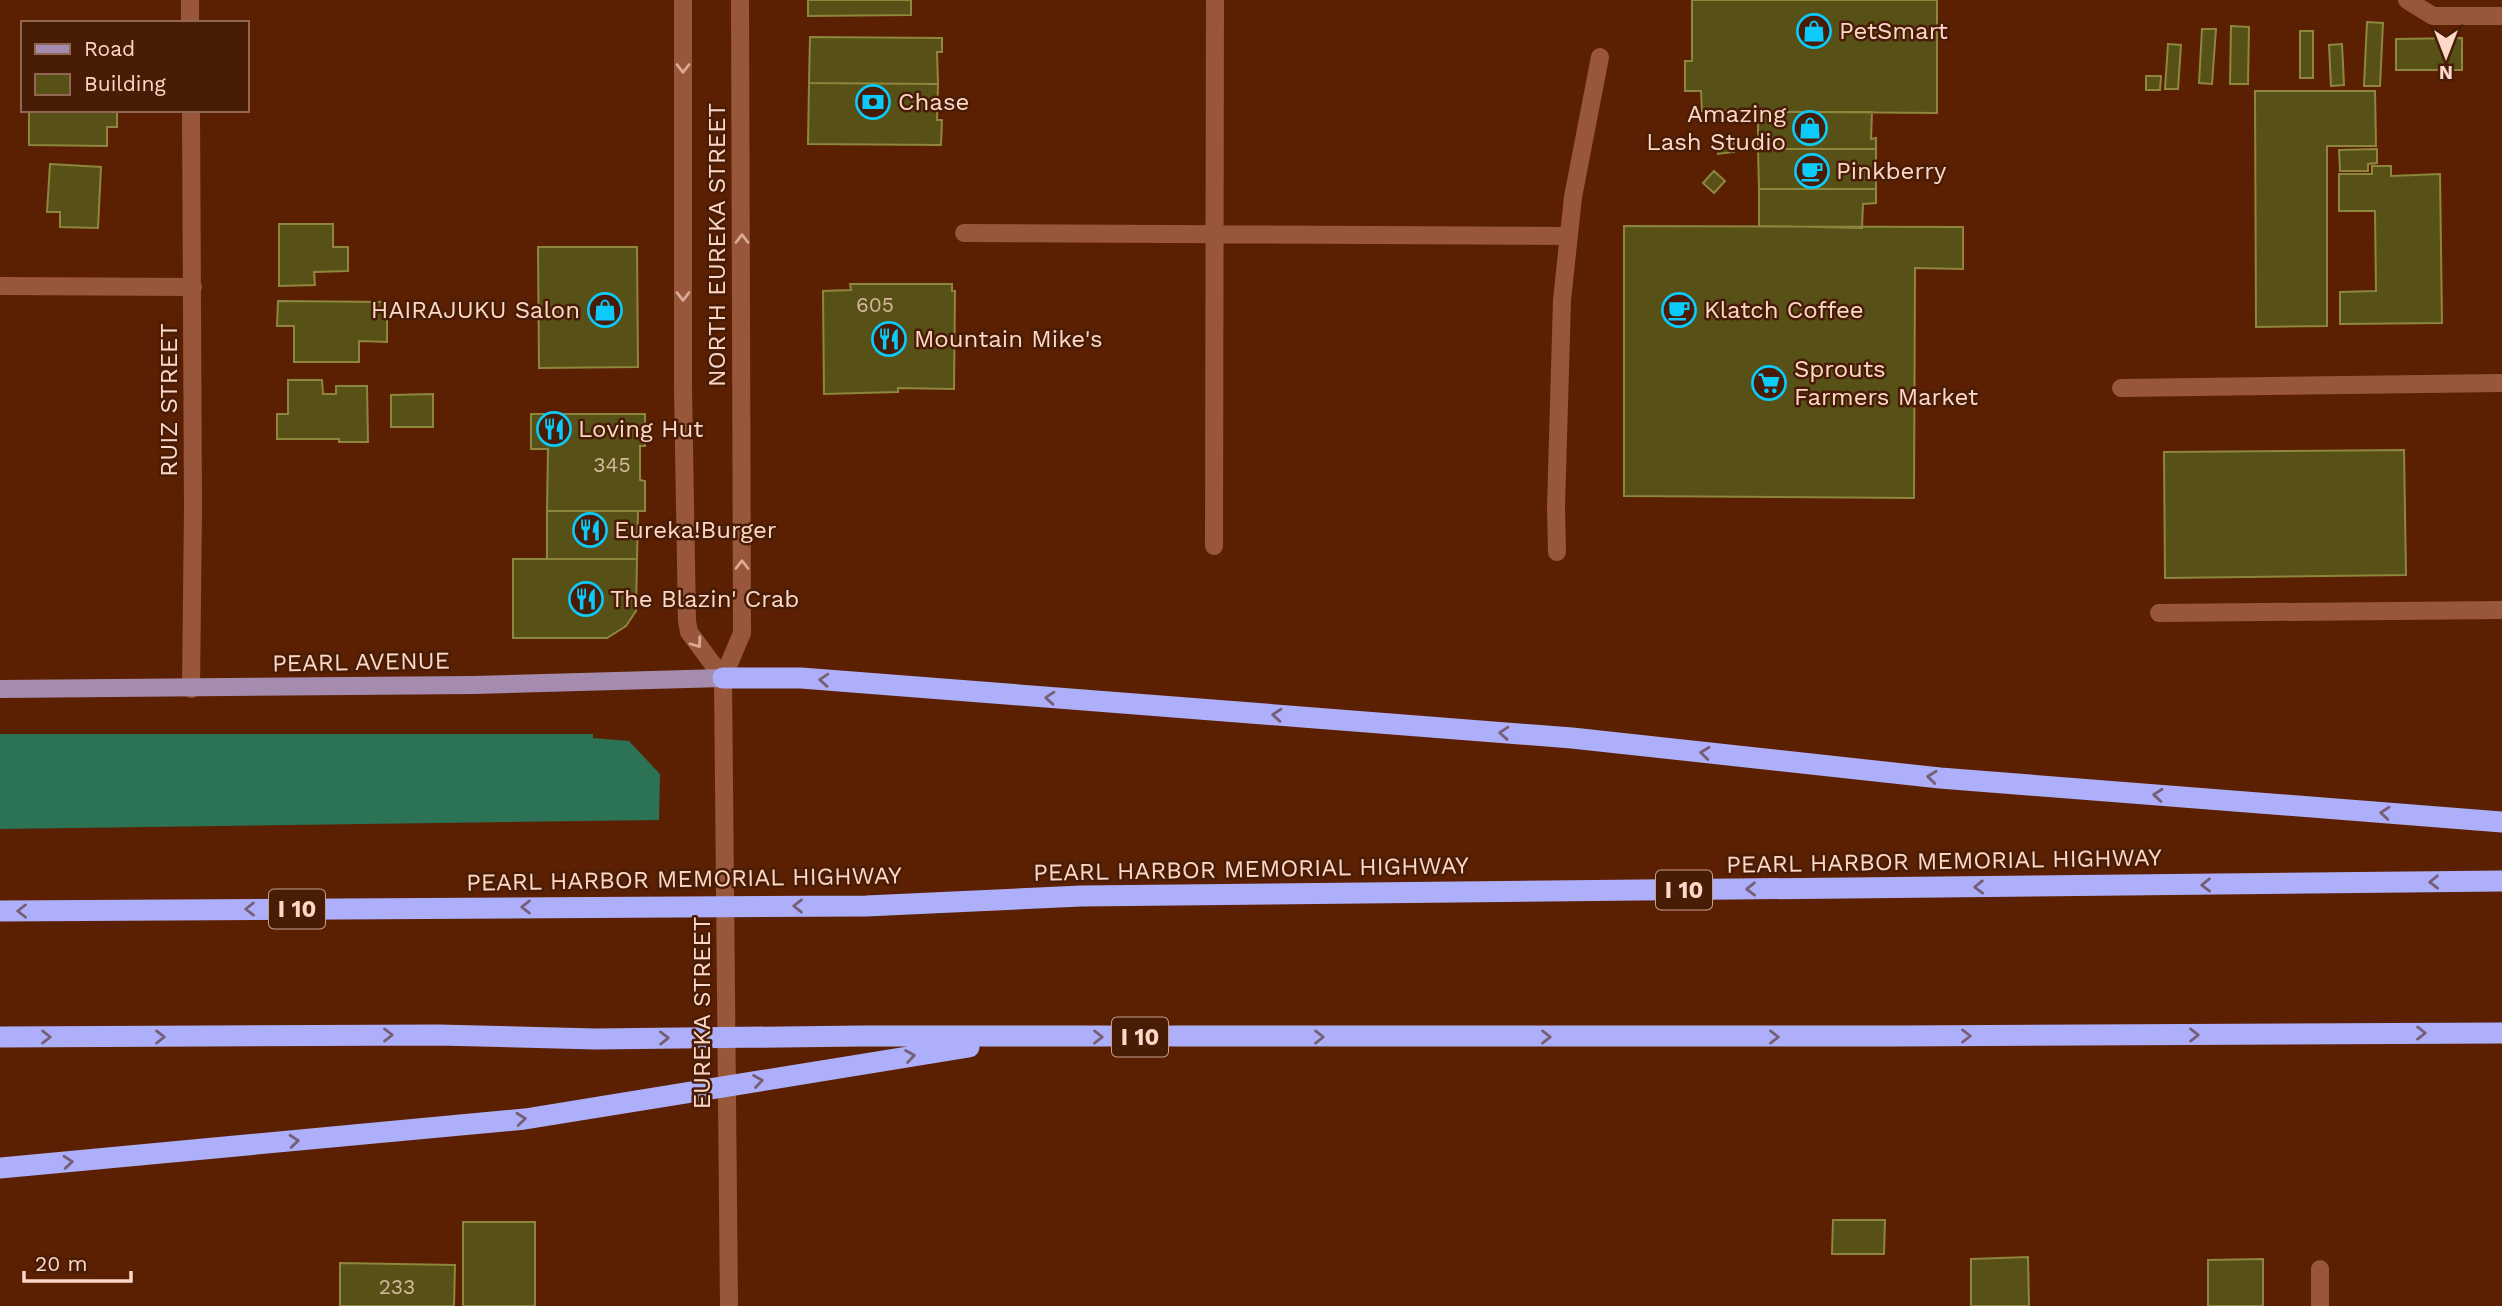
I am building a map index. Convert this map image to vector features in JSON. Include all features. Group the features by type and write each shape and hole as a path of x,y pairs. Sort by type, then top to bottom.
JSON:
{"highway":[{"path":"723,678 801,678 1572,738 1940,778 2502,822"},
{"name":"PEARL HARBOR MEMORIAL HIGHWAY","path":"0,911 866,906 1081,896 2502,881"},
{"name":"I 10","path":"0,1037 1870,1037 2502,1033"},
{"path":"0,1168 512,1120 1030,1037"}],"main road":[{"name":"PEARL AVENUE","path":"0,689 191,689 723,678"}],"street":[{"path":"190,0 190,21"},
{"name":"NORTH EUREKA STREET","path":"683,0 683,388 687,621 690,632 723,678"},
{"name":"NORTH EUREKA STREET","path":"723,678 742,633 740,0"},
{"path":"1214,546 1215,0"},
{"path":"2407,0 2433,16 2502,16"},
{"path":"1557,552 1562,309 1568,236 1577,172 1600,57"},
{"name":"RUIZ STREET","path":"191,112 191,689"},
{"path":"964,233 1568,236"},
{"path":"0,285 193,287"},
{"path":"2121,388 2502,383"},
{"path":"2159,613 2502,610"},
{"name":"EUREKA STREET","path":"723,678 729,1306"},
{"path":"2320,1269 2320,1306"}],"green space":[{"path":"0,734 593,734 593,738 629,741 660,774 659,820 0,829"}],"building":[{"path":"808,0 911,0 911,15 808,16"},
{"name":"PetSmart","path":"1692,0 1937,0 1937,113 1702,111 1701,91 1685,91 1685,61 1692,61"},
{"path":"2367,22 2383,23 2380,86 2364,86"},
{"path":"2231,26 2249,27 2248,84 2230,84"},
{"path":"2202,29 2216,29 2212,84 2199,83"},
{"path":"2300,31 2313,31 2313,78 2300,78"},
{"path":"810,37 942,38 942,52 937,52 938,84 809,83"},
{"path":"2462,38 2462,70 2396,70 2396,39"},
{"path":"2168,44 2181,45 2178,89 2165,89"},
{"path":"2342,44 2344,85 2331,86 2329,45"},
{"path":"2146,76 2161,76 2160,90 2146,90"},
{"name":"Chase","path":"809,83 938,84 937,120 942,120 941,145 808,144"},
{"path":"2255,91 2375,91 2376,146 2327,146 2327,326 2256,327"},
{"path":"29,112 117,112 117,127 107,127 107,146 29,145"},
{"path":"1758,112 1872,112 1871,139 1876,138 1876,149 1758,149"},
{"path":"1733,138 1734,152 1718,154 1717,139"},
{"path":"1758,149 1876,149 1876,189 1759,189"},
{"path":"2377,149 2377,163 2368,164 2368,171 2340,171 2339,150"},
{"path":"50,164 101,167 98,228 60,227 60,212 47,212"},
{"path":"2372,166 2391,166 2391,176 2440,174 2442,323 2340,324 2340,292 2376,291 2375,211 2339,211 2339,174 2372,174"},
{"path":"1714,171 1725,181 1714,193 1703,183"},
{"path":"1759,189 1876,189 1876,203 1863,204 1862,228 1759,226"},
{"path":"279,224 333,224 333,247 348,247 348,271 314,272 315,285 279,286"},
{"name":"Sprouts Farmers Market","path":"1624,226 1963,227 1963,269 1915,268 1914,498 1624,496"},
{"path":"538,247 637,247 638,367 539,368"},
{"name":"Mountain Mike's","path":"850,284 952,284 952,291 955,291 954,389 898,388 898,392 824,394 823,291 851,290"},
{"path":"278,301 387,302 387,342 359,341 359,362 294,362 294,326 277,326"},
{"path":"288,380 322,380 323,394 336,394 336,386 367,386 368,442 277,439 277,414 288,414"},
{"path":"433,394 433,427 391,427 391,395"},
{"path":"531,414 645,414 645,446 640,446 640,480 645,481 645,511 547,511 548,449 531,449"},
{"path":"2404,450 2406,575 2165,578 2164,452"},
{"path":"547,511 638,511 637,559 547,559"},
{"path":"513,559 637,559 636,611 626,626 607,638 513,638"},
{"path":"1833,1220 1885,1220 1884,1254 1832,1254"},
{"path":"463,1222 535,1222 535,1306 463,1306"},
{"path":"2028,1257 2029,1306 1971,1306 1971,1259"},
{"path":"2263,1259 2263,1306 2208,1306 2208,1260"},
{"path":"340,1263 455,1265 454,1306 340,1306"}],"place":[{"name":"PetSmart","path":"1814,31"},
{"name":"Chase","path":"873,102"},
{"name":"Amazing Lash Studio","path":"1810,128"},
{"name":"Pinkberry","path":"1812,171"},
{"name":"HAIRAJUKU Salon","path":"605,310"},
{"name":"Klatch Coffee","path":"1679,310"},
{"name":"Mountain Mike's","path":"889,339"},
{"name":"Sprouts Farmers Market","path":"1769,383"},
{"name":"Loving Hut","path":"554,429"},
{"name":"Eureka!Burger","path":"590,530"},
{"name":"The Blazin' Crab","path":"586,599"}]}
